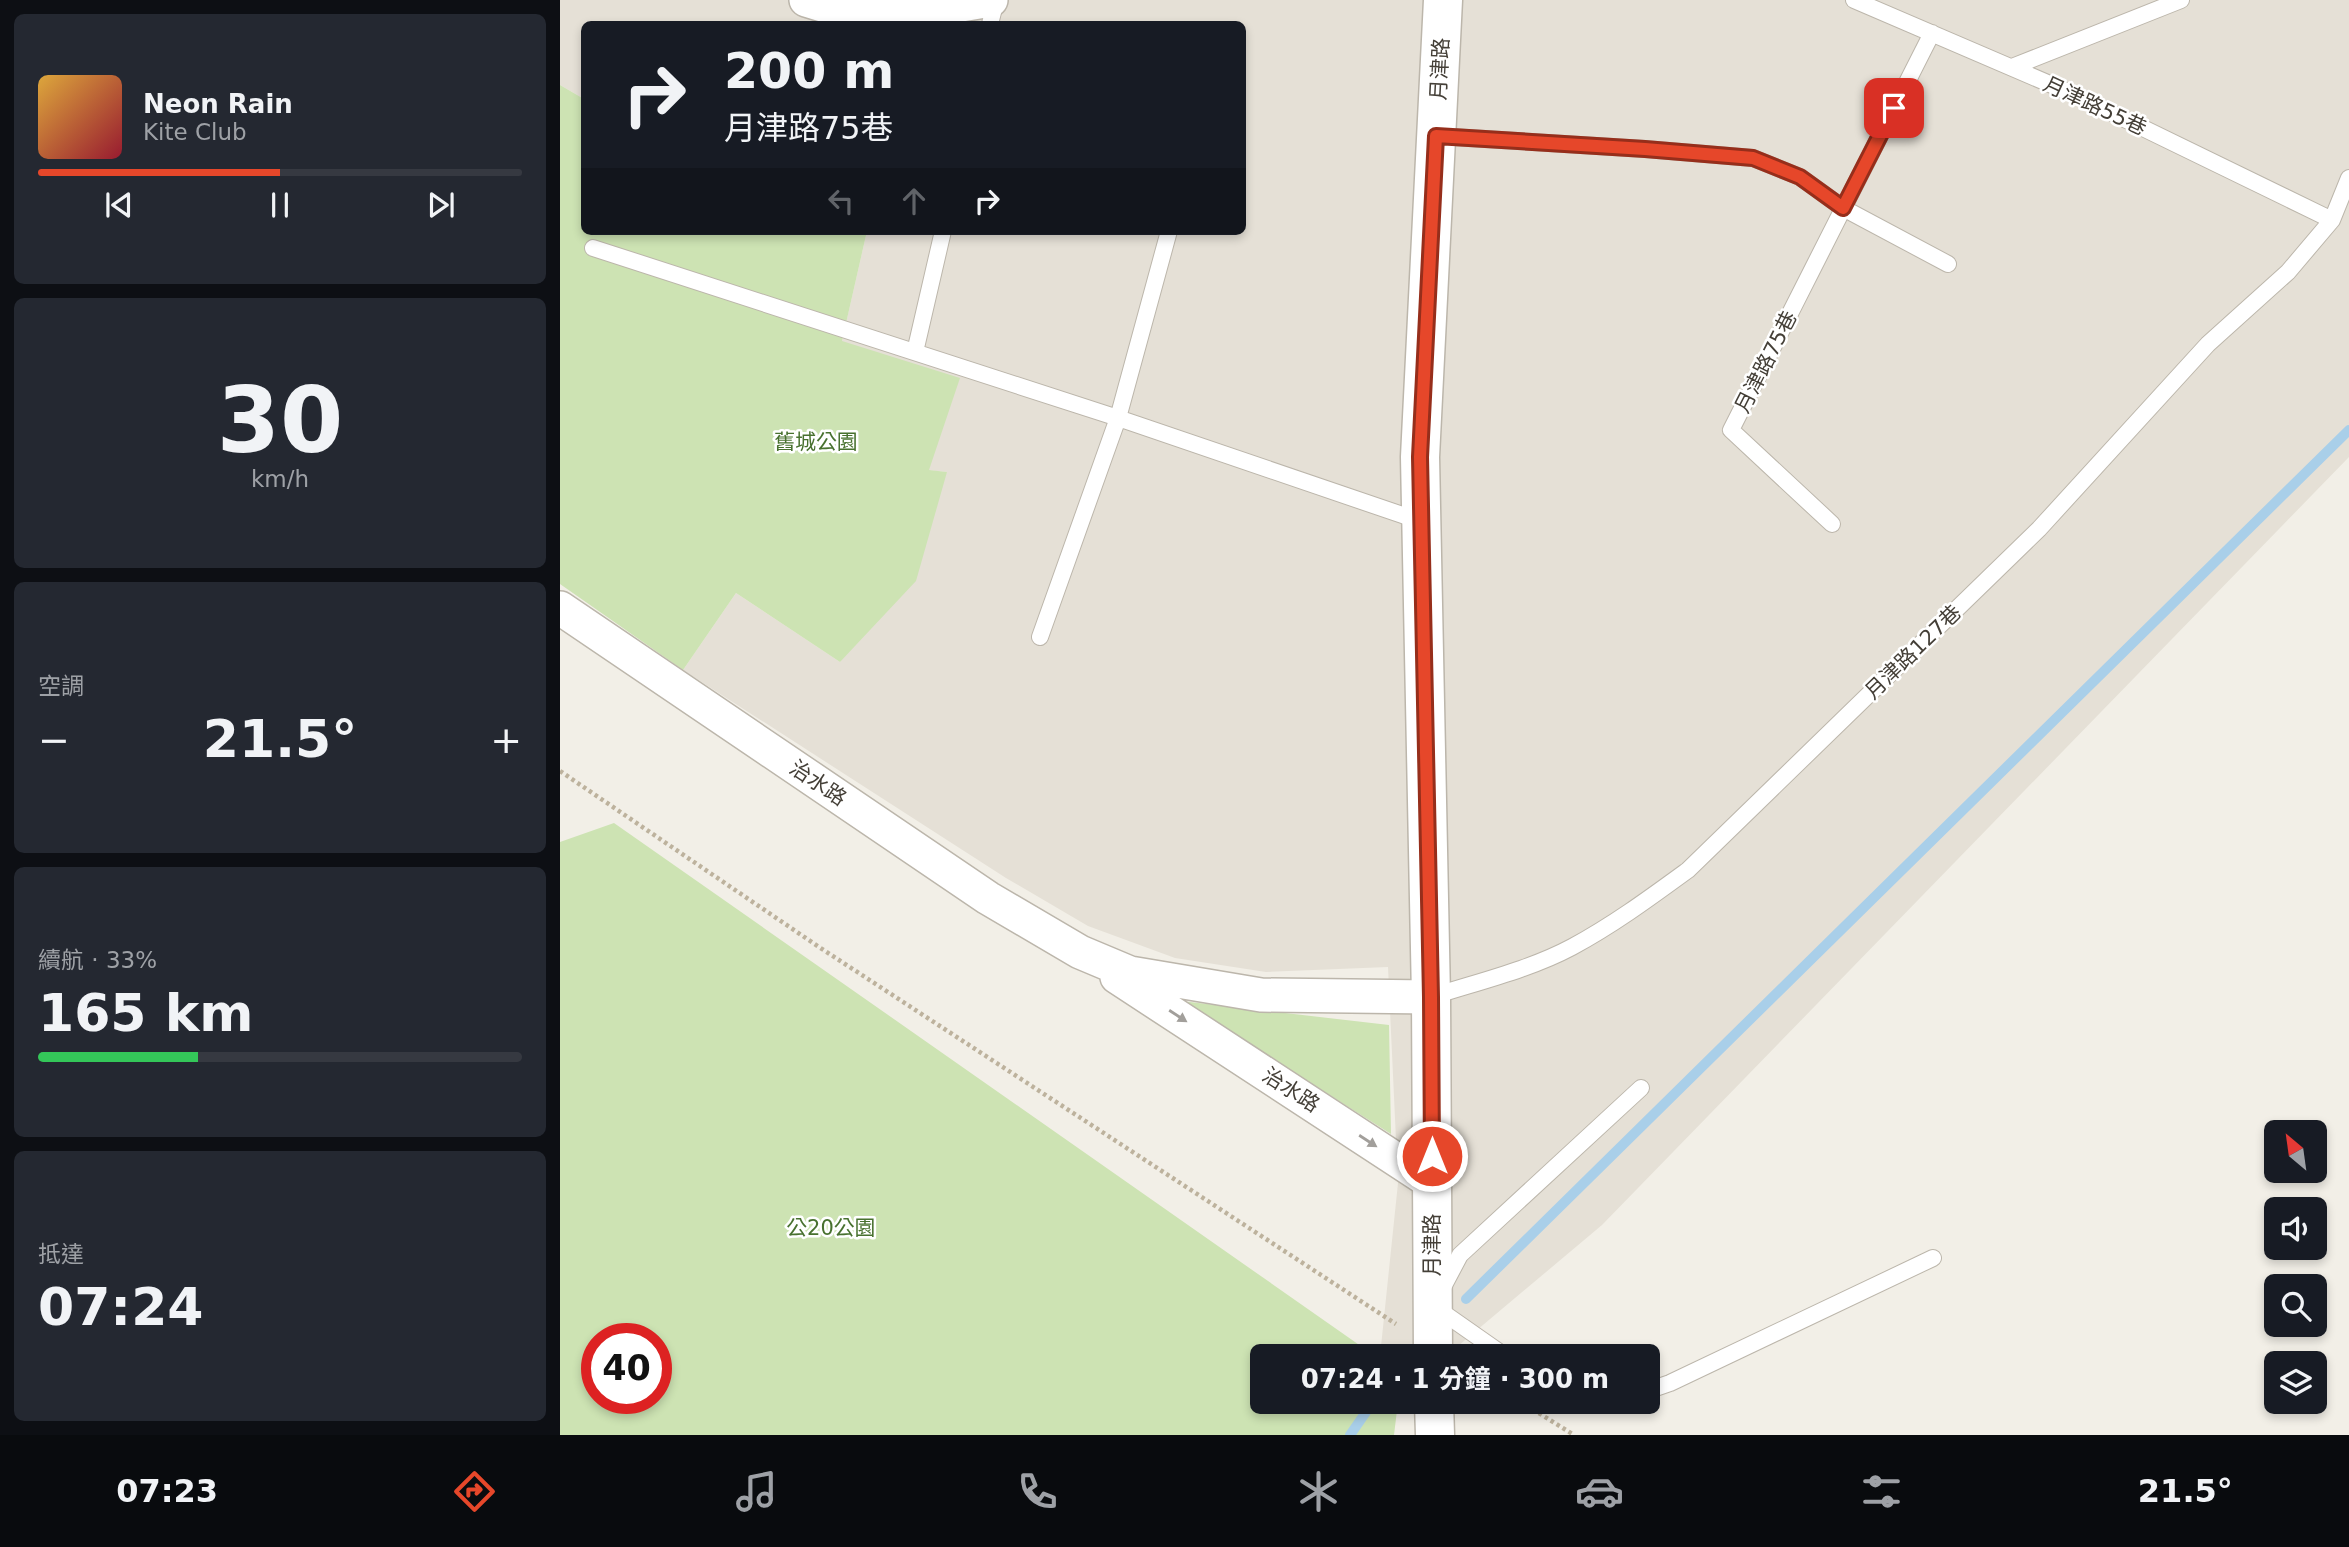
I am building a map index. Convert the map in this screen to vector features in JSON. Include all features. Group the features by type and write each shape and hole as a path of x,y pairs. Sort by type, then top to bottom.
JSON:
{"street":[{"path":"806,0 832,8 902,15 994,0"},
{"name":"月津路","path":"1433,1344 1431,997 1420,457 1443,0"},
{"name":"治水路","path":"560,608 988,898 1080,952 1432,1183"},
{"name":"治水路","path":"1080,952 1130,973 1261,995 1431,997"},
{"path":"1434,1414 1435,1435"}],"lane":[{"path":"990,21 994,0"},
{"name":"月津路55巷","path":"1854,0 2073,94 2332,220"},
{"path":"2012,67 2181,0"},
{"name":"月津路75巷","path":"1832,524 1731,430 1932,33"},
{"path":"1436,136 1753,158 1800,177 1843,208 1948,264"},
{"name":"月津路127巷","path":"1431,997 1509,972 1571,947 1634,909 1688,870 2039,529 2208,344 2288,272 2332,220 2349,178"},
{"path":"915,352 942,235"},
{"path":"1040,637 1118,418 1168,235"},
{"path":"593,248 1118,418 1420,521"},
{"path":"1487,1344 1432,1306 1460,1255 1641,1088"},
{"path":"1660,1386 1933,1258"}],"path":[{"path":"560,771 819,947 1421,1344"},
{"path":"1540,1414 1574,1435"}],"shaded area":[{"path":"560,0 2349,0 2349,457 1602,1225 1460,1344 1381,1344 1398,1183 1388,967 1266,972 1175,958 1088,926 1006,878 683,670 736,593 840,662 947,472 904,468 836,367 866,235 1246,235 1246,21 581,21 581,97 560,85"}],"green space":[{"name":"舊城公園","path":"560,85 581,97 581,235 866,235 842,341 960,378 929,470 947,472 916,581 840,662 736,593 683,670 560,584"},
{"name":"公20公園","path":"614,823 1358,1344 1250,1344 1250,1414 1397,1414 1394,1435 560,1435 560,842"},
{"path":"1181,1001 1389,1025 1391,1134"}],"waterway":[{"path":"1466,1299 2349,430"},
{"path":"1350,1435 1365,1414"}],"route":[{"path":"1432,1156 1420,457 1436,136 1753,158 1800,177 1843,208 1894,108"}]}
